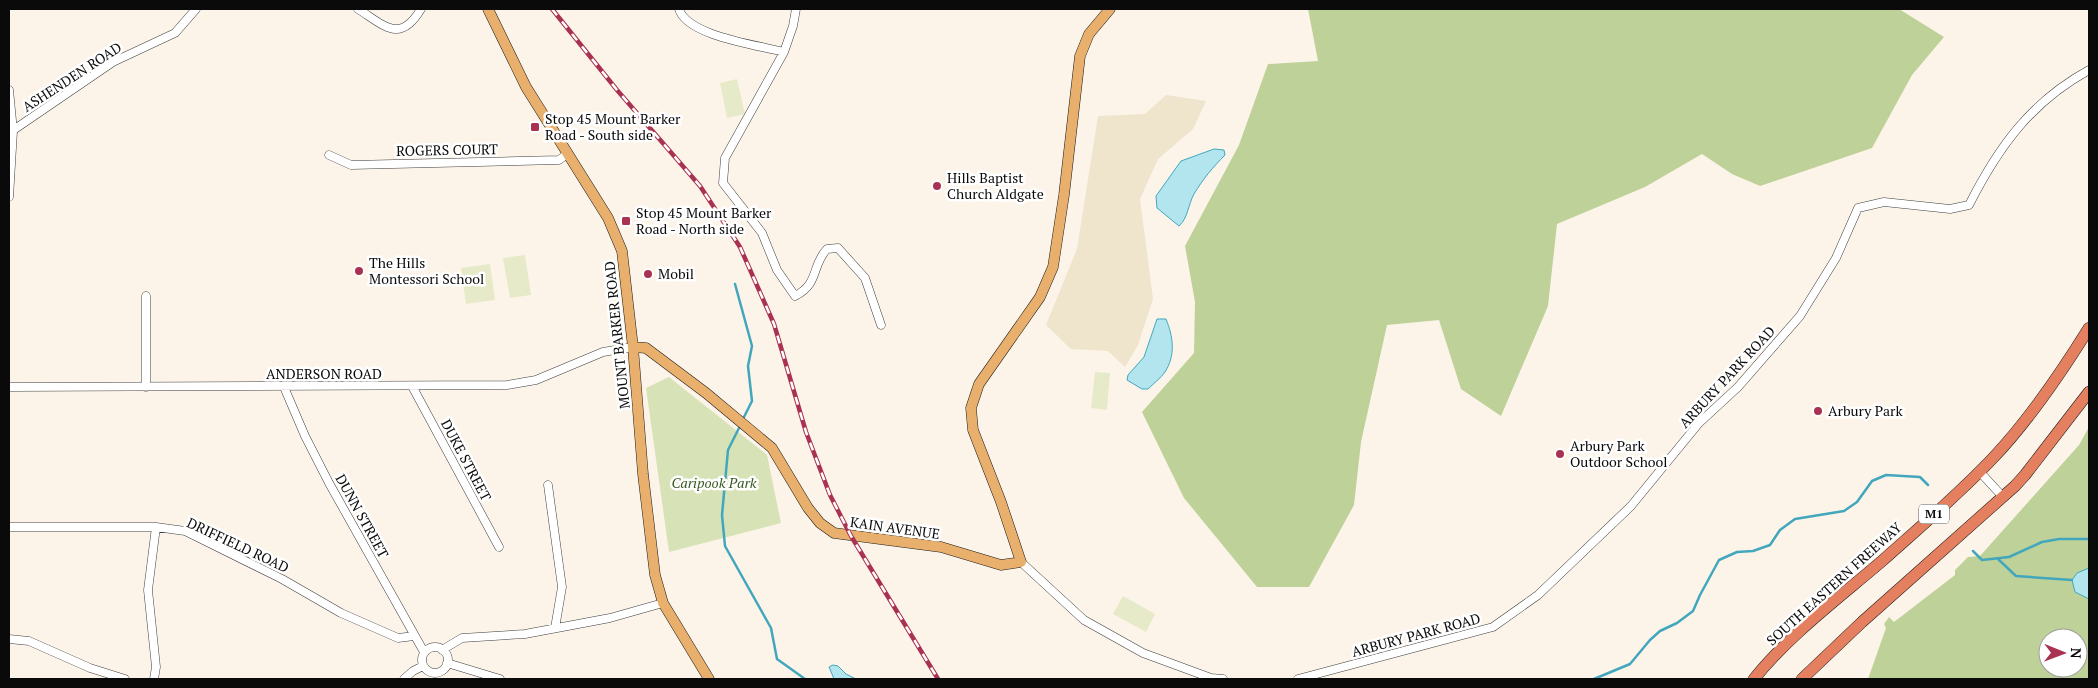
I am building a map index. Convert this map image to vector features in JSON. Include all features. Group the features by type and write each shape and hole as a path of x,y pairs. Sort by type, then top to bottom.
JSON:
{"highway":[{"name":"SOUTH EASTERN FREEWAY","path":"1754,679 1818,615 1938,510 1979,471 2026,420 2066,365 2089,328"},
{"name":"M1","path":"1802,679 1862,622 2003,497 2025,475 2089,392"}],"main road":[{"name":"MOUNT BARKER ROAD","path":"488,9 526,87 608,218 622,251 633,347 643,474 656,575 663,602 709,679"},
{"path":"1021,562 1001,502 972,430 971,408 979,384 1040,296 1053,267 1064,195 1080,56 1089,34 1110,9"},
{"name":"KAIN AVENUE","path":"633,347 646,348 706,393 772,448 808,508 820,522 834,533 941,548 1001,565 1021,562"}],"street":[{"name":"ASHENDEN ROAD","path":"11,132 113,62 174,33 196,9"},
{"path":"358,9 392,30 402,29 411,24 421,9"},
{"path":"679,9 681,15 702,31 784,52"},
{"path":"796,9 793,26 784,52 726,158 724,183 762,233 777,270 795,296 804,291 813,280 820,257 827,249 838,248 865,278 881,325"},
{"name":"ARBURY PARK ROAD","path":"1298,679 1493,627 1538,595 1631,506 1699,423 1738,387 1800,316 1836,258 1858,208 1884,202 1950,209 1969,204 1982,179 2024,119 2064,84 2089,70"},
{"path":"9,90 11,132 9,197"},
{"name":"ROGERS COURT","path":"328,155 351,165 559,160 567,154"},
{"path":"146,296 146,387"},
{"name":"ANDERSON ROAD","path":"9,387 508,385 536,380 603,352 633,347"},
{"name":"DUKE STREET","path":"412,386 499,547"},
{"name":"DUNN STREET","path":"284,387 313,452 424,652"},
{"path":"1979,471 2003,497"},
{"path":"548,485 562,587 555,628"},
{"name":"DRIFFIELD ROAD","path":"9,527 156,527 185,531 282,579 340,613 393,637 414,636"},
{"path":"154,679 156,667 148,590 156,527"},
{"path":"1021,562 1084,620 1143,653 1211,678 1223,679"},
{"path":"442,650 462,638 525,634 610,618 663,602"},
{"path":"9,639 29,641 90,668 125,679"},
{"path":"433,647 442,650 446,654 447,663 436,676 423,666 424,652 433,647"},
{"path":"447,663 500,679"},
{"path":"404,679 412,671 423,666"}],"shaded area":[{"path":"1166,95 1206,101 1193,129 1158,159 1140,199 1153,299 1138,345 1125,367 1108,351 1071,349 1046,325 1077,249 1098,116 1145,114"}],"green space":[{"path":"1308,9 1899,9 1944,37 1912,75 1872,148 1760,186 1732,174 1702,154 1645,187 1557,224 1548,306 1501,416 1461,389 1439,320 1387,325 1361,442 1354,505 1309,587 1257,587 1184,498 1142,412 1194,353 1195,302 1185,246 1239,145 1268,64 1318,61"},
{"path":"737,79 745,114 727,118 720,83"},
{"path":"525,255 531,295 510,298 503,258"},
{"path":"490,264 495,300 466,304 461,268"},
{"path":"1095,372 1110,373 1107,410 1091,408"},
{"name":"Caripook Park","path":"669,377 767,455 781,523 669,552 646,388"},
{"path":"2089,427 2089,679 1868,679 1886,628 1884,624 1889,617 1894,622 1955,575 1955,570 1968,557 1980,556 2079,445"},
{"path":"1123,596 1155,614 1146,632 1113,614"}],"water":[{"path":"1214,149 1224,150 1225,155 1208,173 1197,189 1179,226 1157,208 1156,196 1181,161"},
{"path":"1157,319 1166,319 1172,339 1171,359 1165,372 1148,389 1142,389 1127,380 1128,375 1144,357"},
{"path":"2089,568 2089,599 2075,592 2072,580 2077,573"},
{"path":"833,665 838,666 846,674 856,679 834,679 829,667"}],"waterway":[{"path":"735,284 752,346 748,366 752,401 744,417"},
{"path":"739,428 728,450 722,515 725,546 771,628 777,659 805,679"},
{"path":"1594,679 1630,664 1660,631 1677,623 1693,611 1719,560 1737,552 1753,551 1770,545 1780,530 1795,519 1844,511 1857,502 1872,481 1886,475 1920,477 1928,485"},
{"path":"1973,551 1982,560 2009,557 2042,542 2059,539 2089,539"},
{"path":"1998,559 2016,576 2072,580"}],"railway":[{"path":"552,9 617,90 700,186 740,247 774,324 806,432 830,495 851,536 938,679"}],"place":[{"name":"Stop 45 Mount Barker Road - South side","path":"535,127"},
{"name":"Hills Baptist Church Aldgate","path":"937,186"},
{"name":"Stop 45 Mount Barker Road - North side","path":"626,221"},
{"name":"The Hills Montessori School","path":"359,271"},
{"name":"Mobil","path":"648,274"},
{"name":"Arbury Park","path":"1818,411"},
{"name":"Arbury Park Outdoor School","path":"1560,454"}]}
